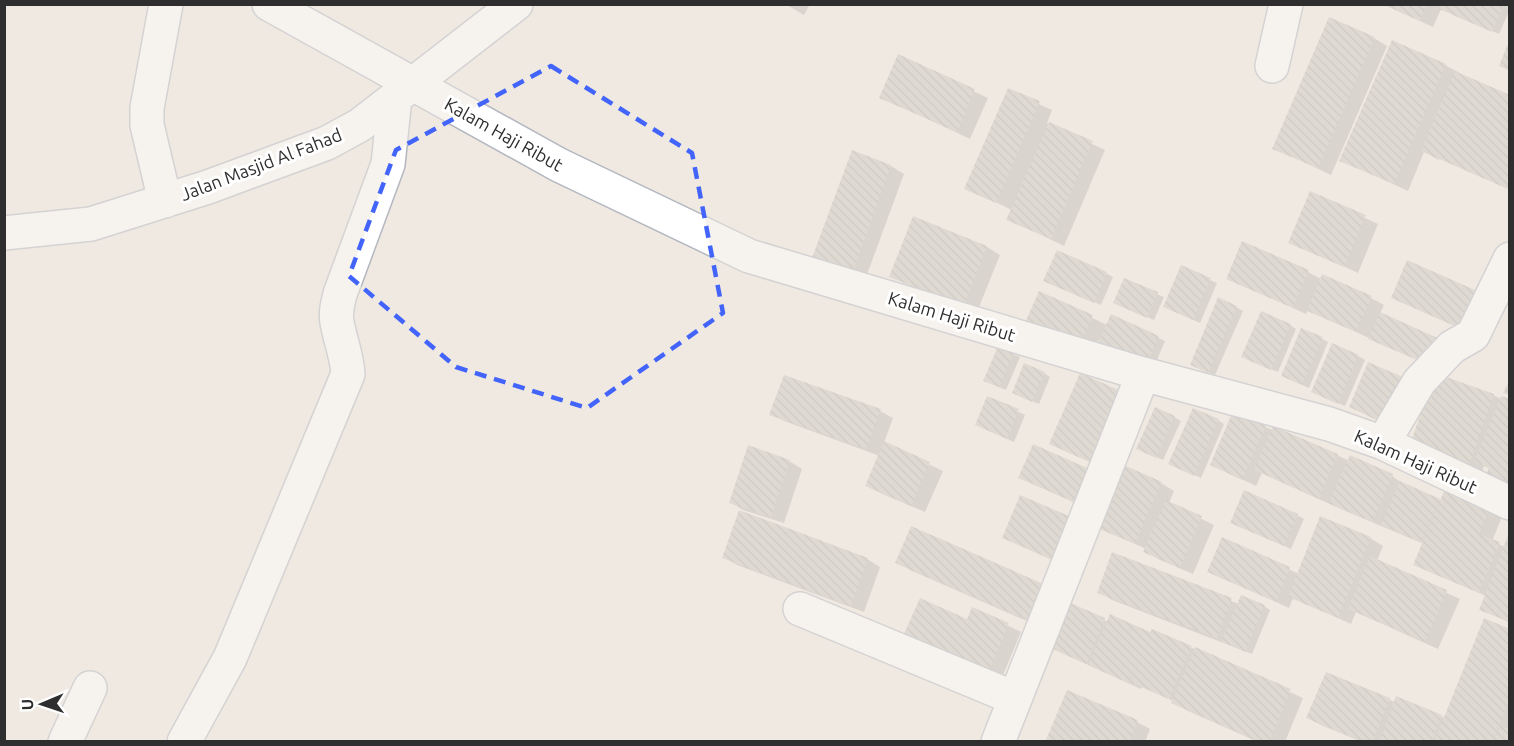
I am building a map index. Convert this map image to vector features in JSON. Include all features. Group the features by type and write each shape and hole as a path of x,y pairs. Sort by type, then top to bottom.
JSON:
{"street":[{"path":"165,201 147,125 147,108 166,4"},
{"name":"Kalam Haji Ribut","path":"269,4 404,92 749,256 1143,374 1287,412 1383,443 1509,503"},
{"name":"Jalan Masjid Al Fahad","path":"7,240 90,224 208,187 327,143 360,124 404,92 516,4"},
{"path":"1272,66 1286,4"},
{"path":"184,741 230,658 348,374 347,358 336,321 337,308 340,294 388,164 404,92"},
{"path":"1383,443 1419,382 1452,347 1473,335 1509,259"},
{"path":"998,741 1143,374"},
{"path":"800,609 1014,698"},
{"path":"65,741 90,688"}],"highlighted area":[{"path":"551,66 692,153 723,313 587,408 456,367 349,276 396,150"}],"building":[{"path":"1383,4 1427,4 1420,21"},
{"path":"1439,4 1504,4 1492,32 1437,8"},
{"path":"1329,17 1375,37 1318,168 1272,149"},
{"path":"1392,40 1446,64 1394,184 1339,161"},
{"path":"1510,42 1510,71 1499,66"},
{"path":"898,54 975,89 957,132 879,98"},
{"path":"1455,71 1510,95 1510,190 1421,151"},
{"path":"1008,88 1040,101 996,203 964,189"},
{"path":"1049,122 1093,141 1051,239 1006,220"},
{"path":"852,150 891,165 852,274 812,258"},
{"path":"1310,191 1366,215 1344,267 1288,243"},
{"path":"913,216 987,246 964,306 889,277"},
{"path":"1242,241 1309,270 1293,308 1226,279"},
{"path":"1057,250 1107,272 1094,303 1043,281"},
{"path":"1407,260 1484,294 1468,332 1391,298"},
{"path":"1181,265 1211,278 1193,320 1163,307"},
{"path":"1322,274 1372,296 1356,332 1307,311"},
{"path":"1124,278 1158,292 1147,318 1113,303"},
{"path":"1039,291 1093,315 1078,349 1024,325"},
{"path":"1218,297 1237,306 1208,373 1190,365"},
{"path":"1261,311 1291,324 1271,370 1241,357"},
{"path":"1380,312 1442,340 1431,366 1368,339"},
{"path":"1111,314 1159,336 1147,364 1098,342"},
{"path":"1301,328 1323,337 1302,385 1281,376"},
{"path":"1332,343 1359,355 1338,404 1311,392"},
{"path":"998,346 1014,352 999,387 983,381"},
{"path":"1368,362 1403,377 1383,423 1349,407"},
{"path":"1024,363 1045,372 1032,402 1012,393"},
{"path":"1080,373 1121,391 1090,462 1049,444"},
{"path":"1435,373 1494,394 1466,474 1407,453"},
{"path":"784,375 881,409 866,449 769,415"},
{"path":"1510,379 1510,395 1503,393"},
{"path":"987,396 1019,409 1007,439 975,425"},
{"path":"1501,396 1510,399 1510,495 1482,484 1489,468 1474,462"},
{"path":"1155,407 1175,416 1156,458 1136,449"},
{"path":"1193,408 1219,419 1194,476 1168,464"},
{"path":"1233,411 1266,426 1242,480 1210,465"},
{"path":"1273,426 1338,454 1319,499 1254,470"},
{"path":"884,441 930,462 911,506 865,486"},
{"path":"1033,444 1096,472 1082,505 1018,478"},
{"path":"748,445 790,460 771,517 729,503"},
{"path":"1350,455 1393,474 1373,522 1328,503"},
{"path":"1124,465 1162,482 1135,544 1097,528"},
{"path":"1400,481 1440,499 1421,542 1381,525"},
{"path":"1447,484 1492,503 1479,534 1500,542 1479,593 1413,565"},
{"path":"1244,490 1298,514 1284,546 1230,523"},
{"path":"1020,495 1076,519 1057,562 1002,538"},
{"path":"1166,500 1202,516 1180,568 1143,552"},
{"path":"739,510 868,558 851,606 722,558"},
{"path":"1320,516 1371,537 1338,618 1288,597"},
{"path":"911,526 1048,586 1032,622 895,563"},
{"path":"1510,533 1510,622 1479,610"},
{"path":"1222,537 1290,567 1276,602 1207,572"},
{"path":"1112,552 1232,598 1217,638 1097,593"},
{"path":"1370,556 1447,590 1425,642 1348,609"},
{"path":"1241,595 1265,605 1245,652 1221,641"},
{"path":"920,598 967,619 972,607 1009,623 987,676 949,660 962,632 949,657 903,636"},
{"path":"1066,601 1105,618 1086,664 1046,646"},
{"path":"1110,614 1150,632 1152,629 1192,646 1169,699 1130,682 1142,652 1128,683 1088,665"},
{"path":"1484,618 1510,629 1510,647 1506,655 1510,657 1510,699 1492,742 1434,742"},
{"path":"1195,647 1291,689 1269,742 1259,742 1171,703"},
{"path":"1326,672 1390,698 1372,742 1364,742 1306,718"},
{"path":"1067,690 1138,720 1129,742 1045,742"},
{"path":"1396,696 1442,715 1432,742 1379,742"},
{"path":"1500,726 1510,729 1510,742 1494,742"}]}
